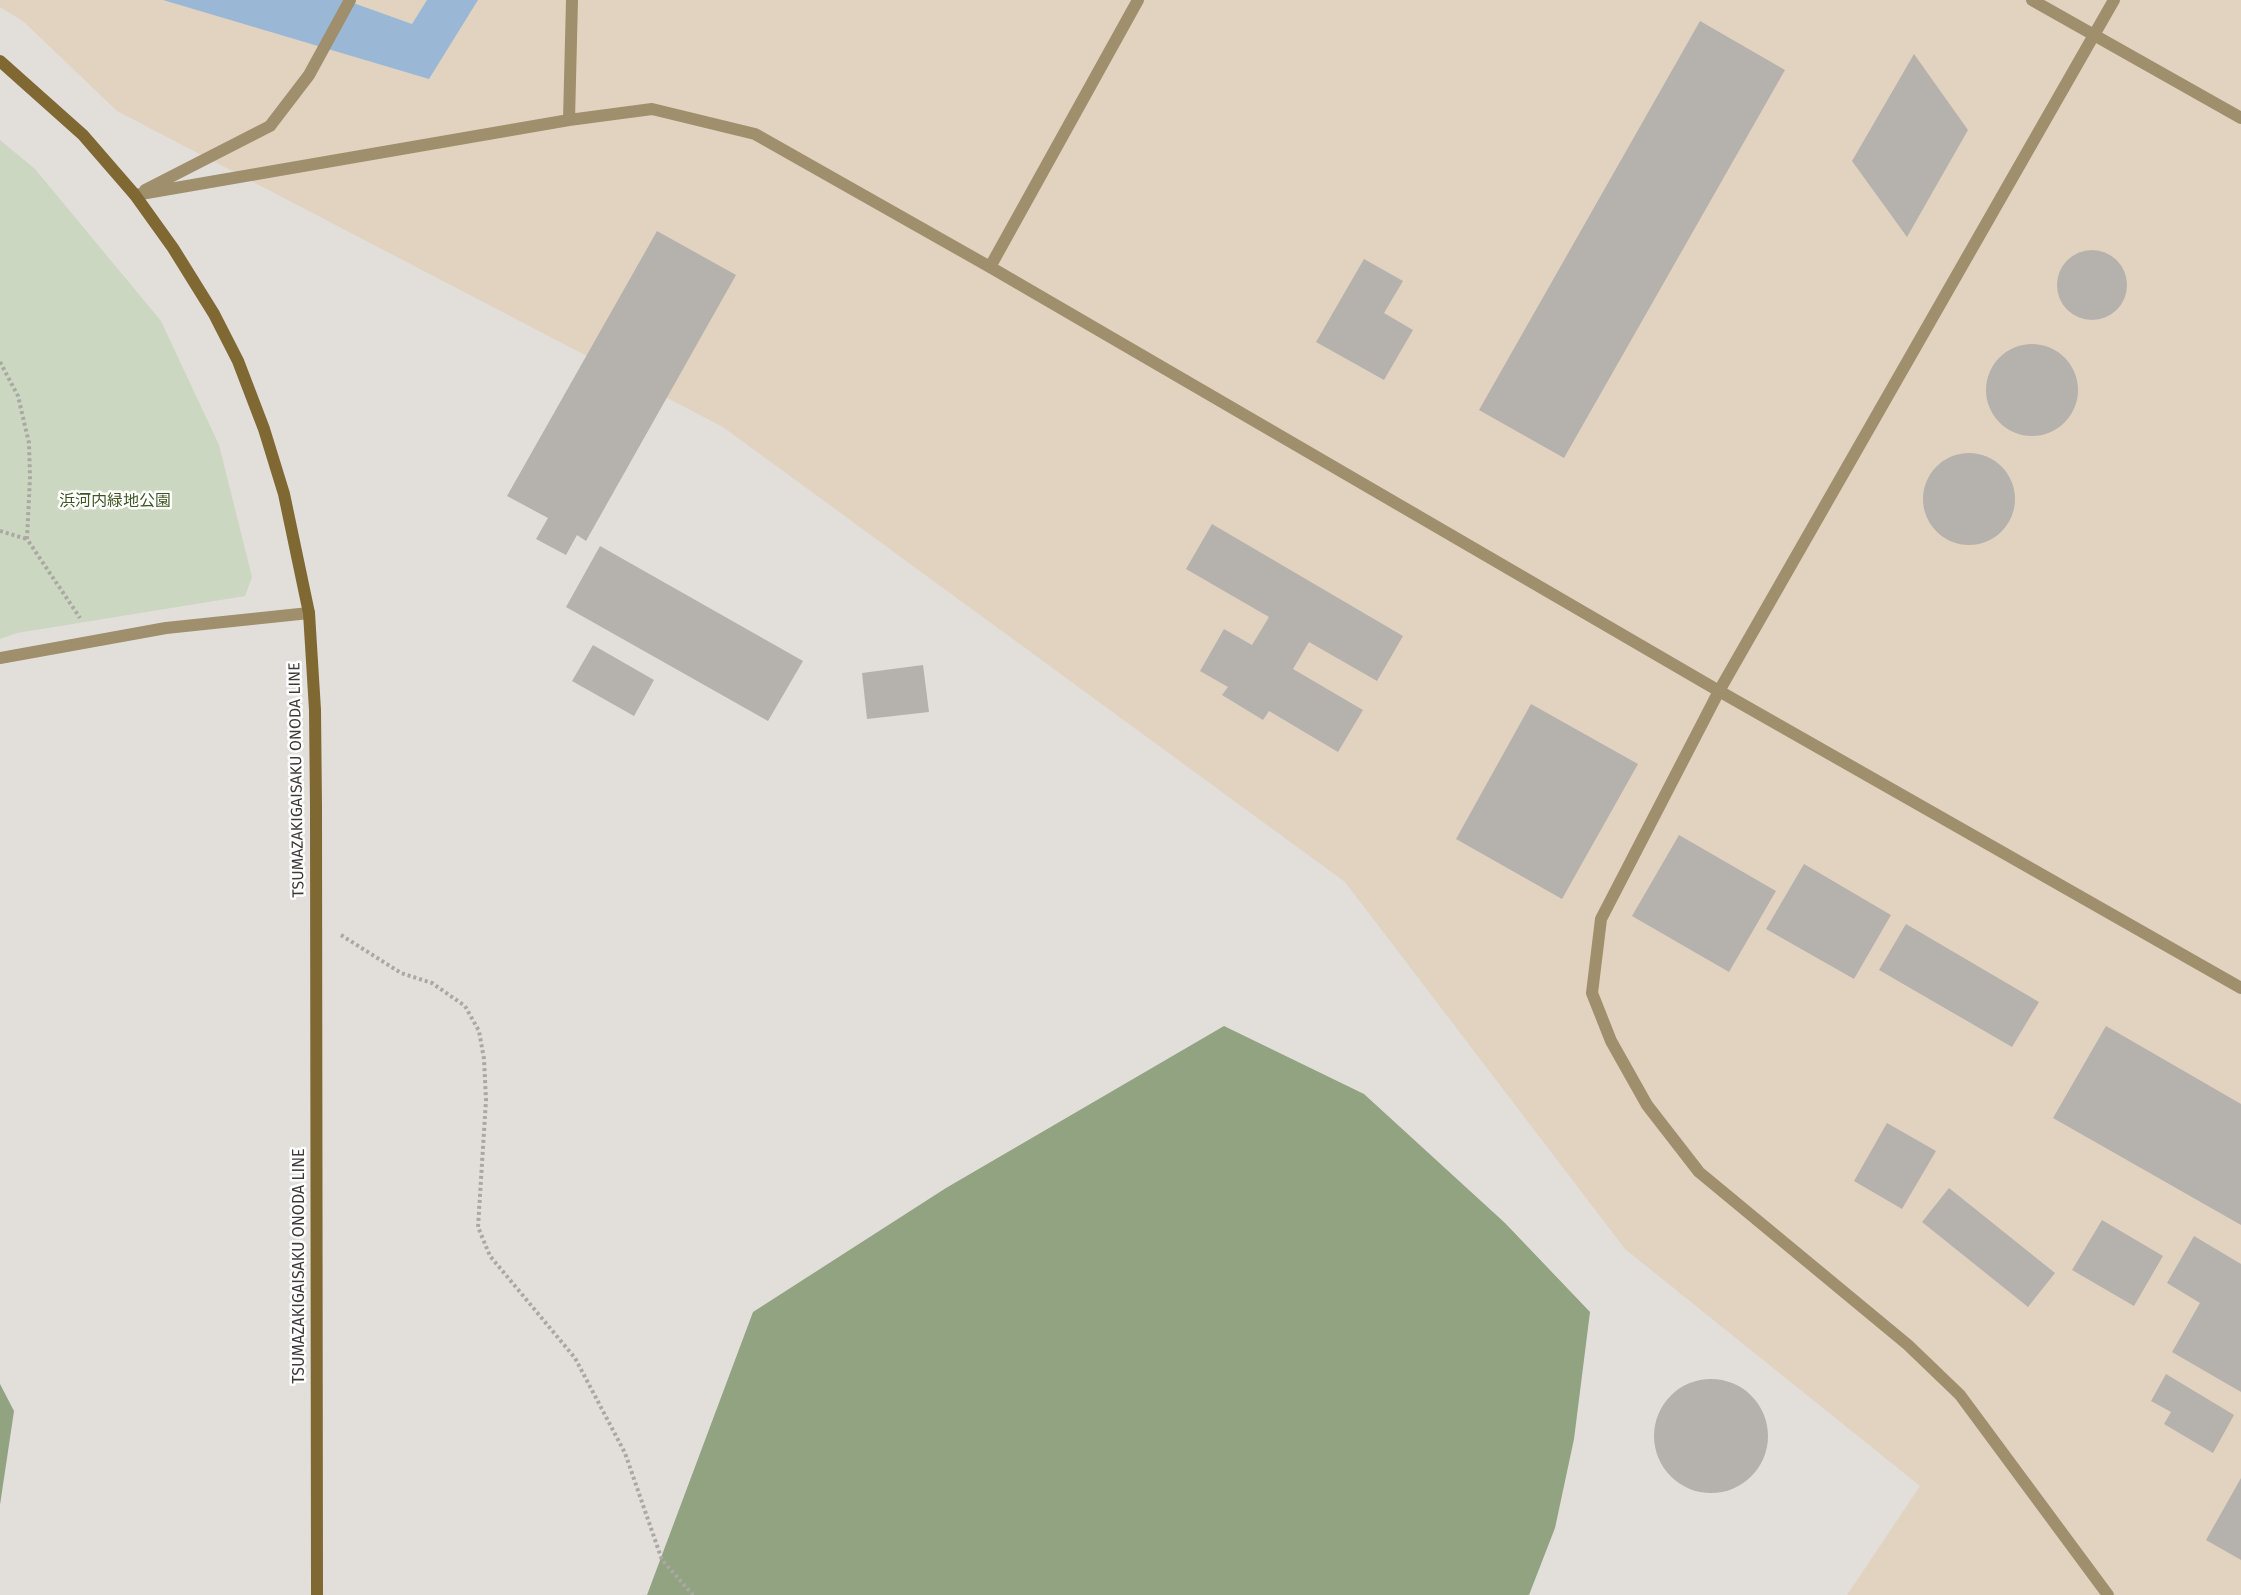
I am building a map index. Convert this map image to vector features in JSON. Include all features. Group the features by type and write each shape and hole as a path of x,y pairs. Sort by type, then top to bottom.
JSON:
{"main road":[{"name":"TSUMAZAKIGAISAKU ONODA LINE","path":"0,61 83,135 135,195 173,248 214,314 238,361 264,429 284,494 309,613 315,710 317,1595"}],"street":[{"path":"135,195 270,126 309,75 350,0"},
{"path":"569,120 572,0"},
{"path":"990,267 1138,0"},
{"path":"2032,0 2241,118"},
{"path":"2108,1595 1960,1395 1908,1345 1699,1172 1647,1105 1611,1041 1592,993 1601,919 1719,691 2114,0"},
{"path":"135,195 569,120 652,109 754,134 990,267 1719,691 2241,988"},
{"path":"0,658 166,628 309,613"}],"path":[{"path":"0,362 18,396 29,442 27,539 94,640"},
{"path":"0,531 27,539"},
{"path":"315,918 401,973 432,983 465,1006 479,1032 484,1059 486,1100 478,1227 490,1256 575,1358 625,1453 662,1560 693,1595"}],"shaded area":[{"path":"0,0 2241,0 2241,1595 1847,1595 1920,1486 1625,1249 1345,882 723,427 117,111 24,22 0,7"}],"green space":[{"name":"浜河内緑地公園","path":"0,140 35,169 161,321 219,445 252,577 245,596 17,633 0,639"},
{"path":"1224,1026 1364,1094 1505,1223 1590,1312 1574,1439 1555,1528 1529,1595 647,1595 753,1312 946,1188"},
{"path":"0,1384 14,1411 0,1505"}],"water":[{"path":"163,0 345,0 412,24 427,0 478,0 429,79"}],"building":[{"path":"1700,21 1785,70 1564,458 1479,410"},
{"path":"1914,54 1968,130 1907,237 1852,161"},
{"path":"657,231 736,275 586,541 577,535 566,555 536,539 548,518 507,496"},
{"path":"2085,250 2099,250 2112,256 2121,265 2127,278 2125,298 2117,310 2099,320 2085,320 2072,314 2063,305 2057,292 2057,278 2063,265 2072,256"},
{"path":"1364,259 1403,281 1384,313 1413,330 1384,380 1316,342"},
{"path":"2023,344 2041,344 2058,351 2071,364 2078,381 2078,399 2071,416 2058,429 2041,436 2023,436 2006,429 1993,416 1986,399 1986,381 1993,364 2006,351"},
{"path":"1960,453 1978,453 1995,460 2008,473 2015,490 2015,508 2008,525 1995,538 1978,545 1960,545 1943,538 1930,525 1923,508 1923,490 1930,473 1943,460"},
{"path":"1212,524 1403,636 1377,681 1309,642 1293,669 1363,710 1338,752 1269,711 1263,720 1222,695 1228,687 1200,671 1224,629 1252,645 1269,617 1186,569"},
{"path":"600,546 803,661 768,721 566,607"},
{"path":"593,645 654,680 634,716 572,681"},
{"path":"923,665 929,712 867,719 862,673"},
{"path":"1531,704 1638,764 1562,899 1456,839"},
{"path":"1679,835 1776,891 1729,972 1632,916"},
{"path":"1804,864 1891,915 1854,979 1766,929"},
{"path":"1906,924 2039,1002 2012,1047 1879,970"},
{"path":"2106,1026 2241,1104 2241,1225 2053,1118"},
{"path":"1887,1123 1936,1151 1902,1209 1854,1181"},
{"path":"1949,1188 2055,1273 2028,1307 1922,1222"},
{"path":"2102,1220 2163,1256 2134,1306 2072,1270"},
{"path":"2194,1236 2241,1264 2241,1392 2172,1352 2200,1303 2167,1283"},
{"path":"2166,1374 2234,1415 2213,1453 2164,1424 2171,1412 2151,1401"},
{"path":"1711,1379 1733,1384 1751,1396 1763,1414 1768,1436 1763,1458 1751,1476 1733,1488 1711,1493 1689,1488 1671,1476 1659,1458 1654,1436 1659,1414 1671,1396 1689,1384"},
{"path":"2241,1478 2241,1560 2206,1540"}]}
